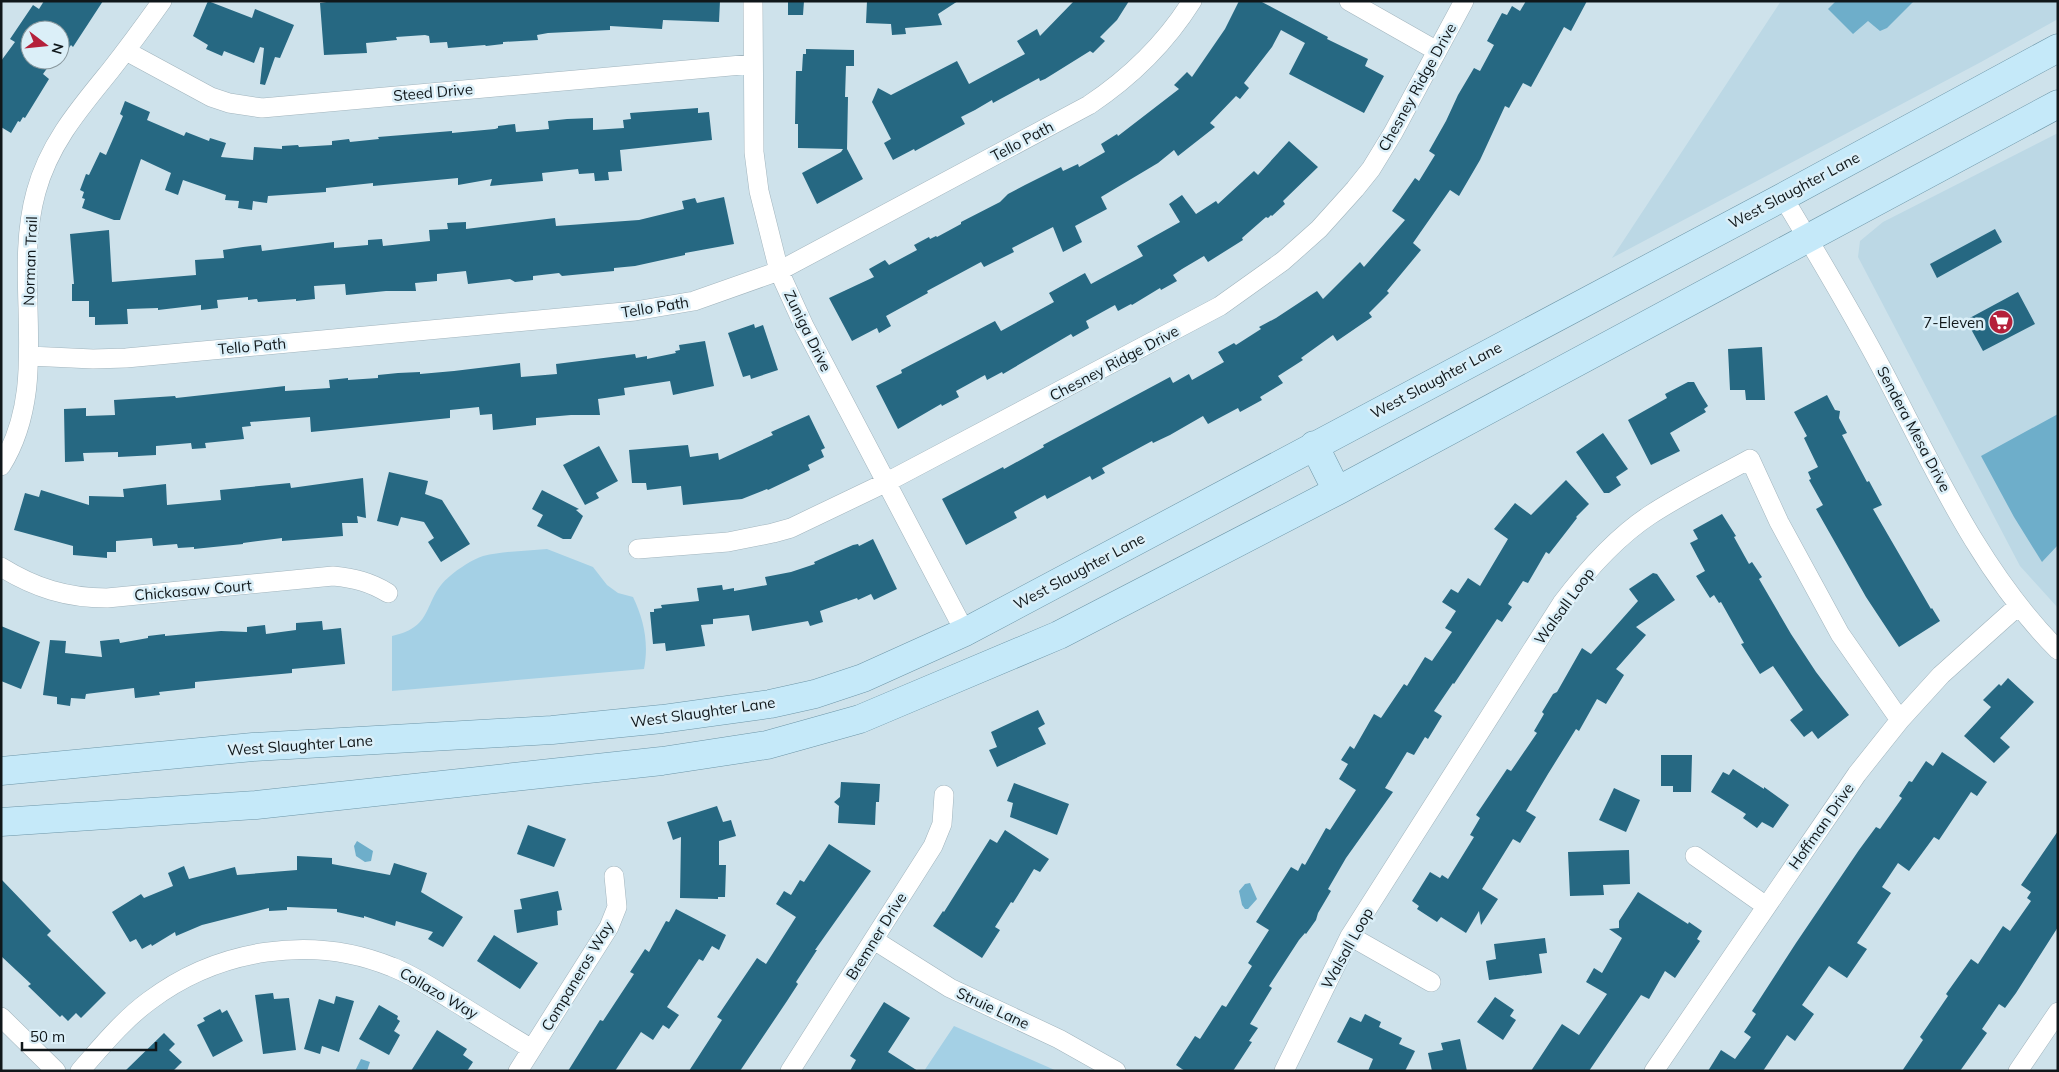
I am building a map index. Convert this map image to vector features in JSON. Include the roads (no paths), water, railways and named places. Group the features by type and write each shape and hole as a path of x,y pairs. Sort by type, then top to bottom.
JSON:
{"main road":[{"name":"West Slaughter Lane","path":"1,771 254,746 572,728 662,719 770,704 815,694 863,678 965,632 1784,197 2058,48"},
{"path":"1,822 256,805 662,761 767,745 860,719 1059,635 1337,491 2047,110 2058,88"},
{"path":"1314,445 1337,491"},
{"path":"572,728 574,770"}],"street":[{"name":"Norman Trail","path":"1,466 22,422 26,397 29,356 28,234 36,193 44,168 56,141 162,1"},
{"name":"Zuniga Drive","path":"753,1 753,126 759,190 779,271 808,333 965,632"},
{"name":"Tello Path","path":"29,356 126,358 635,311 694,301 779,271 1089,105 1118,86 1141,65 1183,16 1192,1"},
{"path":"1349,1 1438,51"},
{"name":"Chesney Ridge Drive","path":"638,549 728,542 773,534 887,482 1220,306 1270,271 1319,229 1371,169 1393,133 1464,1"},
{"name":"Steed Drive","path":"126,51 211,97 229,103 262,108 753,64"},
{"name":"Sendera Mesa Drive","path":"1784,197 1875,355 1974,542 2018,606 2058,650"},
{"name":"Walsall Loop","path":"1284,1071 1350,936 1562,603 1582,577 1609,548 1650,515 1750,459 1779,522 1840,634 1900,720"},
{"name":"Chickasaw Court","path":"1,567 43,589 84,598 107,598 333,576 372,584 388,593"},
{"name":"Hoffman Drive","path":"1654,1071 1857,774 1900,720 1948,668 2018,606"},
{"name":"Bremner Drive","path":"790,1071 933,846 942,824 944,795"},
{"path":"1695,856 1766,906"},
{"name":"Companeros Way","path":"518,1071 609,927 617,907 614,876"},
{"path":"1350,936 1431,982"},
{"name":"Struie Lane","path":"874,940 950,988 1059,1039 1116,1071"},
{"name":"Collazo Way","path":"80,1071 123,1022 165,990 191,976 224,962 253,954 288,949 323,950 354,955 392,966 417,978 532,1049"},
{"path":"2018,1071 2058,1012"},
{"path":"1,1017 56,1071"}],"place":[{"name":"7-Eleven","path":"2001,322"}]}
